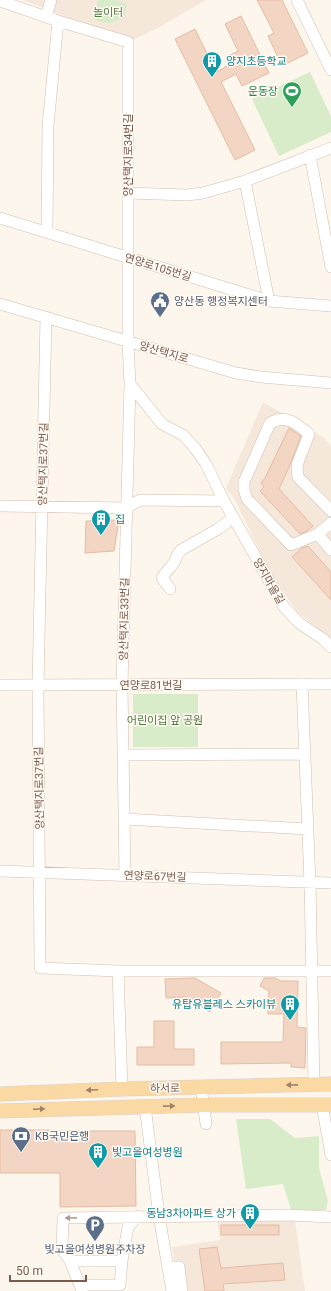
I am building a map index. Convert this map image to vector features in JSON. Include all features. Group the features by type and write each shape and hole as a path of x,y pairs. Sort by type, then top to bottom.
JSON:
{"main road":[{"name":"하서로","path":"0,1094 122,1089 331,1084"},
{"name":"하서로","path":"0,1111 145,1106 327,1105"}],"street":[{"path":"46,17 51,0"},
{"path":"297,0 331,70"},
{"name":"양산택지로34번길","path":"0,1 58,21 128,42 128,342"},
{"path":"47,232 48,126 58,21"},
{"path":"128,193 187,195 203,193 245,181 331,148"},
{"path":"310,155 331,267"},
{"path":"245,181 269,301"},
{"name":"연양로105번길","path":"0,218 269,301 331,306"},
{"name":"양산택지로","path":"0,304 236,373 268,378 331,383"},
{"name":"양산택지로37번길","path":"46,317 38,685 40,968 118,971 331,971"},
{"name":"양산택지로33번길","path":"125,875 122,685 130,384 128,342"},
{"name":"양지마을길","path":"130,384 162,424 183,435 195,448 206,464 233,518 284,607 299,623 323,639 331,647"},
{"path":"331,511 298,477 298,465 309,434 298,425 285,418 277,419 270,423 244,482 244,489 248,499 291,545 318,534 331,523"},
{"path":"0,506 126,508 140,500 224,501"},
{"path":"170,589 162,578 174,563 176,554 218,529 233,518"},
{"path":"318,534 331,550"},
{"path":"302,684 310,883 314,1084"},
{"name":"연양로81번길","path":"0,685 331,684"},
{"path":"123,755 305,754"},
{"path":"124,819 308,829"},
{"name":"연양로67번길","path":"0,871 331,883"},
{"path":"118,971 122,1089"},
{"path":"202,1087 206,1124"},
{"path":"327,1105 331,1155"},
{"name":"하서로","path":"145,1106 159,1216 172,1291"},
{"path":"138,1216 128,1227 122,1261 120,1288 81,1288 70,1261 62,1249 63,1218 138,1216 287,1215 331,1217"},
{"path":"70,1261 122,1261"},
{"path":"169,1267 178,1267 182,1291"}],"shaded area":[{"path":"23,0 206,0 156,29 128,42"},
{"path":"263,402 324,438 331,446 331,639 297,612 272,576 235,500 226,488"},
{"path":"217,1221 295,1221 305,1291 180,1291 172,1247 220,1240"}],"green space":[{"name":"놀이터","path":"98,0 114,0 127,4 125,15 110,23 93,19"},
{"name":"운동장","path":"310,72 331,116 331,132 279,156 252,99"},
{"name":"어린이집 앞 공원","path":"133,694 198,694 198,747 133,747"},
{"path":"236,1119 270,1119 295,1138 319,1136 319,1168 328,1201 326,1210 291,1210 283,1184 246,1189"}],"building":[{"path":"257,0 282,0 308,53 282,66 268,36 274,33"},
{"name":"양지초등학교","path":"241,16 269,73 242,86 236,74 221,82 255,150 235,160 175,39 195,29 216,72 233,63 230,55 238,51 225,24"},
{"path":"289,428 301,436 279,489 313,526 300,534 260,491 264,487 261,483 265,478"},
{"name":"집","path":"119,520 114,551 85,553 86,521"},
{"path":"308,546 331,572 331,600 292,557 302,548"},
{"path":"195,978 221,993 210,1012 185,997 166,998 165,979"},
{"path":"264,978 275,978 281,981 298,981 297,1027 306,1028 305,1068 291,1067 291,1063 221,1064 221,1042 283,1042 284,1014 268,1014 269,991 260,986"},
{"path":"154,1021 174,1021 174,1049 194,1049 194,1065 137,1065 137,1047 154,1047"},
{"name":"빛고을여성병원","path":"0,1130 135,1131 136,1206 60,1207 60,1173 0,1173"},
{"name":"동남3차아파트 상가","path":"221,1225 279,1225 279,1235 221,1235"},
{"path":"217,1247 221,1268 283,1263 285,1280 223,1284 224,1291 205,1291 199,1249"}],"place":[{"name":"양지초등학교","path":"212,78"},
{"name":"운동장","path":"292,108"},
{"name":"양산동 행정복지센터","path":"160,318"},
{"name":"집","path":"101,536"},
{"name":"유탑유블레스 스카이뷰","path":"290,1021"},
{"name":"KB국민은행","path":"21,1153"},
{"name":"빛고을여성병원","path":"98,1169"},
{"name":"동남3차아파트 상가","path":"250,1230"},
{"name":"빛고을여성병원주차장","path":"95,1242"}]}
